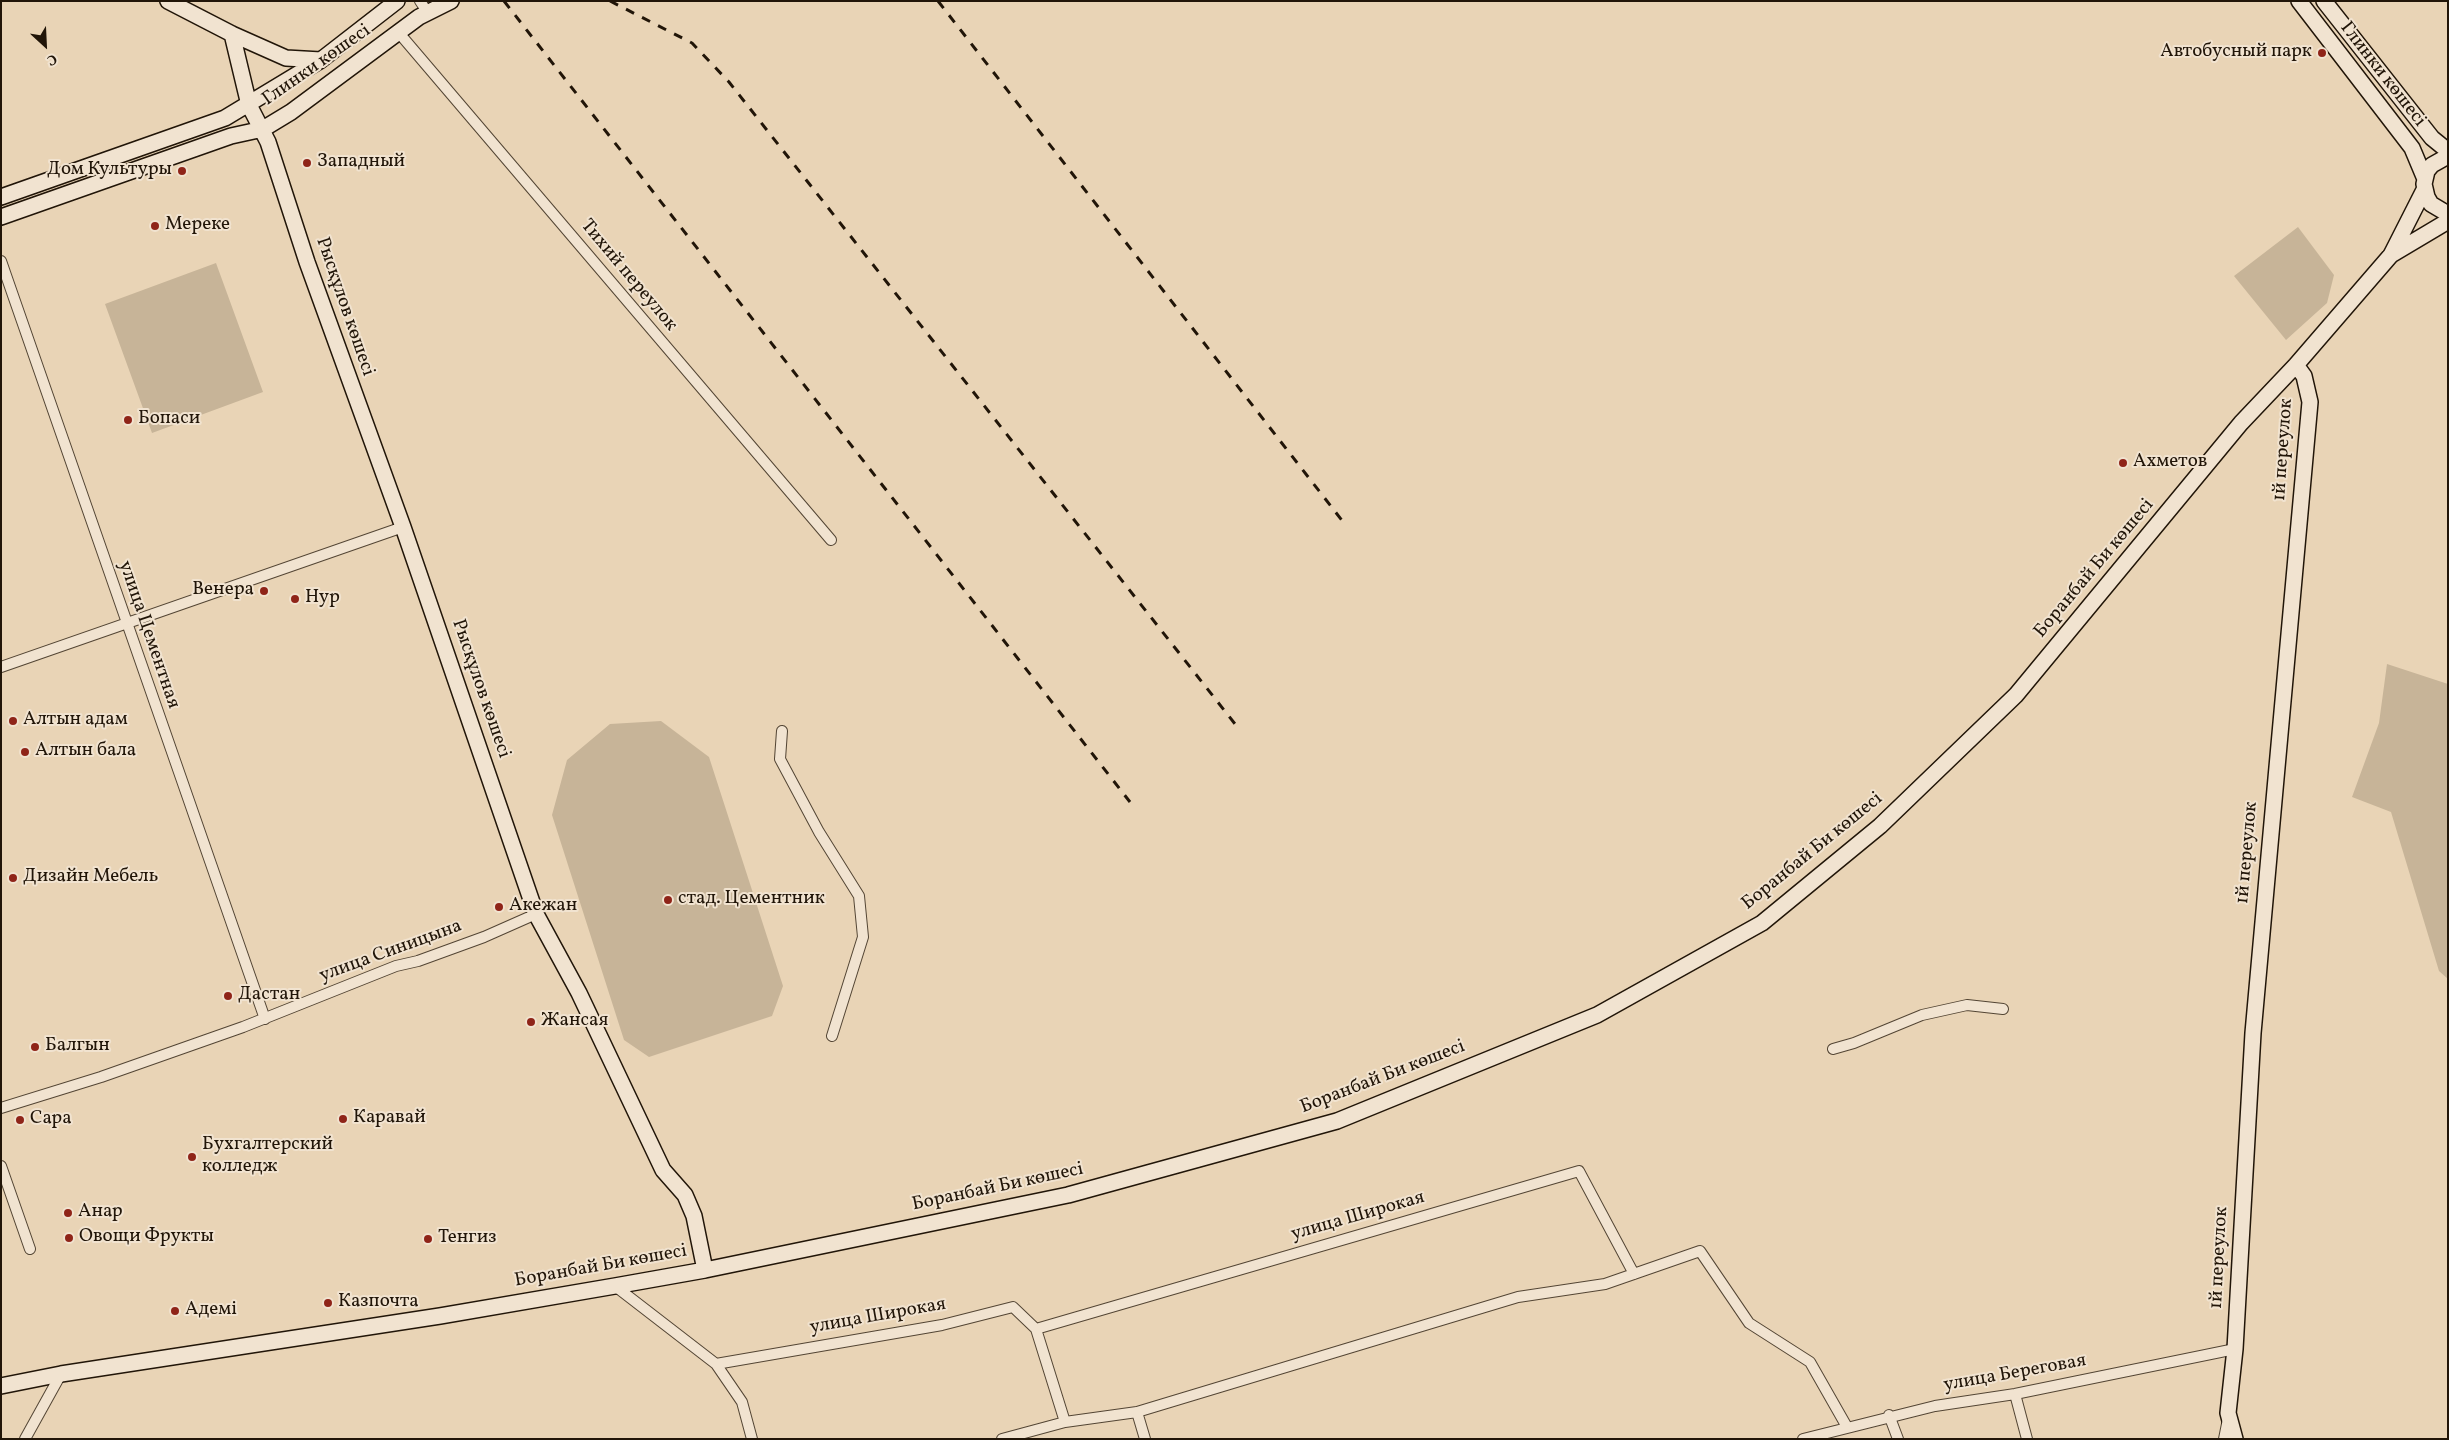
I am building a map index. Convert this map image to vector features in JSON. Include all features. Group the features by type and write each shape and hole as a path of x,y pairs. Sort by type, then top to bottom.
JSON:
{"main road":[{"path":"168,1 232,34 286,58 321,60"},
{"name":"Глинки көшесі","path":"1,197 225,118 321,60 397,1"},
{"name":"Глинки көшесі","path":"1,217 231,136 263,129 292,112 399,33 424,7 451,1"},
{"name":"Глинки көшесі","path":"2299,1 2412,148 2431,204 2448,214"},
{"name":"Глинки көшесі","path":"2324,1 2432,138 2448,151"},
{"name":"Рысқұлов көшесі","path":"232,34 249,105 263,129 306,262 403,527 536,914 579,992 663,1170 685,1196 694,1216 704,1270"},
{"path":"2391,254 2432,165 2448,156"},
{"path":"2391,254 2448,221"},
{"name":"Боранбай Би көшесі","path":"1,1386 61,1374 615,1286 704,1270 1068,1195 1337,1121 1597,1015 1762,923 1880,826 2016,695 2241,423 2296,365 2391,254"},
{"name":"1й переулок","path":"2228,1413 2235,1349 2253,1033 2310,402 2304,376 2296,365"},
{"path":"2228,1413 2235,1439"}],"street":[{"name":"Тихий переулок","path":"399,33 831,540"},
{"name":"улица Цементная","path":"1,261 264,1019"},
{"path":"1,667 125,622 403,527"},
{"path":"782,731 780,759 819,832 859,896 863,937 832,1036"},
{"name":"улица Синицына","path":"1,1108 101,1077 264,1019 396,966 418,961 484,937 536,914"},
{"path":"1833,1049 1854,1043 1931,1013 1967,1005 2003,1009"},
{"path":"1,1166 30,1249"},
{"name":"улица Широкая","path":"1036,1330 1579,1171 1634,1274"},
{"path":"1002,1439 1065,1422 1138,1412 1518,1297 1605,1284 1700,1251 1750,1323 1810,1362 1846,1427"},
{"path":"615,1286 716,1364 742,1402 752,1439"},
{"name":"улица Широкая","path":"716,1364 942,1324 1013,1307 1036,1330 1065,1422"},
{"name":"улица Береговая","path":"1803,1439 1935,1406 2015,1394 2235,1349"},
{"path":"25,1439 61,1374"},
{"path":"2015,1394 2027,1439"},
{"path":"1138,1412 1145,1439"},
{"path":"2224,1439 2228,1413"},
{"path":"1889,1416 1898,1439"}],"shaded area":[{"path":"2298,227 2334,275 2327,303 2286,340 2234,276"},
{"path":"216,263 263,392 152,433 105,304"},
{"path":"2387,664 2448,684 2448,979 2439,971 2391,812 2352,797 2379,723"},
{"name":"стад. Цементник","path":"661,721 709,757 783,986 772,1016 649,1057 624,1040 552,815 567,760 610,724"}],"railway":[{"path":"504,1 1130,802"},
{"path":"610,1 692,43 729,82 1239,729"},
{"path":"938,1 1344,523"}],"place":[{"name":"Автобусный парк","path":"2322,53"},
{"name":"Западный","path":"307,163"},
{"name":"Дом Культуры","path":"182,171"},
{"name":"Мереке","path":"155,226"},
{"name":"Бопаси","path":"128,420"},
{"name":"Ахметов","path":"2123,463"},
{"name":"Венера","path":"264,591"},
{"name":"Нур","path":"295,599"},
{"name":"Алтын адам","path":"13,721"},
{"name":"Алтын бала","path":"25,752"},
{"name":"Дизайн Мебель","path":"13,878"},
{"name":"стад. Цементник","path":"668,900"},
{"name":"Акежан","path":"499,907"},
{"name":"Дастан","path":"228,996"},
{"name":"Жансая","path":"531,1022"},
{"name":"Балгын","path":"35,1047"},
{"name":"Каравай","path":"343,1119"},
{"name":"Сара","path":"20,1120"},
{"name":"Бухгалтерский колледж","path":"192,1157"},
{"name":"Анар","path":"68,1213"},
{"name":"Овощи Фрукты","path":"69,1238"},
{"name":"Тенгиз","path":"428,1239"},
{"name":"Казпочта","path":"328,1303"},
{"name":"Адемi","path":"175,1311"}]}
